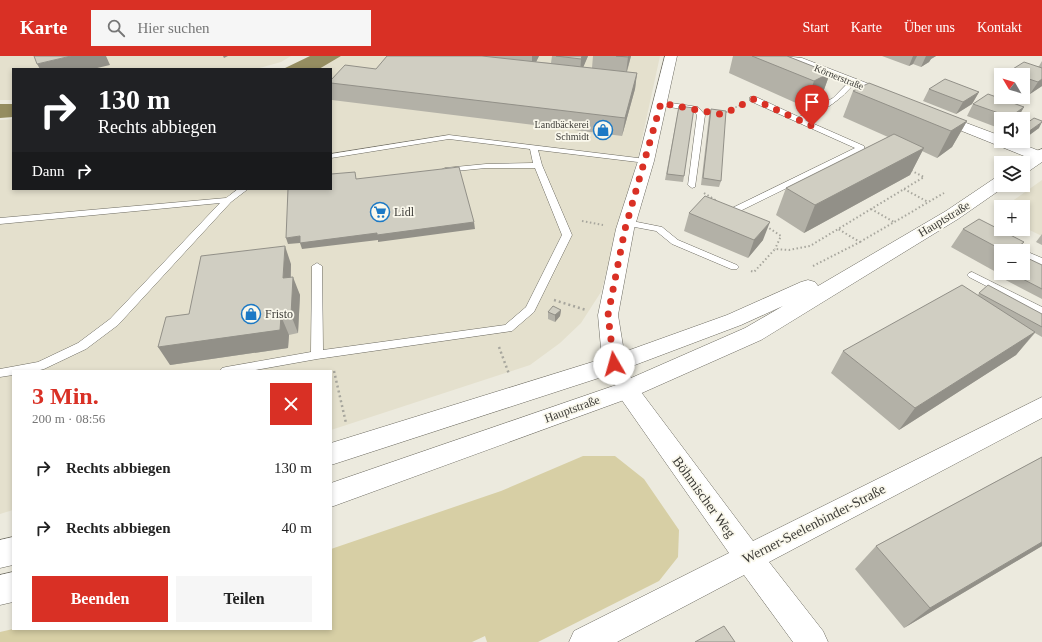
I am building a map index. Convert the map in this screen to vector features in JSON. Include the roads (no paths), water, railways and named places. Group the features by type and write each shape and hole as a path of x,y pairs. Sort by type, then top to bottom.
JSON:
{"street":[{"name":"Böhmischer Weg","path":"670,56 661,103 646,161 626,226 608,315 614,364 627,390 748,557 812,642"},
{"name":"Körnerstraße","path":"747,56 808,59 852,82 904,103"},
{"path":"927,112 1041,156"},
{"path":"1030,163 1041,156"},
{"name":"Hauptstraße","path":"332,495 627,390 753,334 886,253 952,215 994,187"},
{"name":"Hauptstraße","path":"342,451 614,364 734,320 886,253"},
{"name":"Werner-Seelenbinder-Straße","path":"585,642 1042,407"},
{"path":"0,554 12,551"},
{"path":"0,590 12,587"}],"lane":[{"path":"800,120 832,103 846,92 852,82"},
{"path":"733,211 861,148 753,99"},
{"path":"661,103 699,111 701,115 692,185"},
{"path":"332,156 449,137 533,146 646,161"},
{"path":"232,370 330,353 508,328 530,309 567,235 538,165 533,146"},
{"path":"436,172 486,166 538,165"},
{"path":"17,370 40,366 82,346 114,322 228,200 243,190"},
{"path":"0,220 228,200"},
{"path":"626,226 659,229 675,242 734,267"},
{"path":"1030,256 1042,262"},
{"path":"317,266 317,355"},
{"path":"972,275 1042,311"},
{"path":"0,373 12,371"}],"place":[{"name":"Landbäckerei Schmidt","path":"603,130"},
{"name":"Lidl","path":"380,212"},
{"name":"Fristo","path":"251,314"}]}
